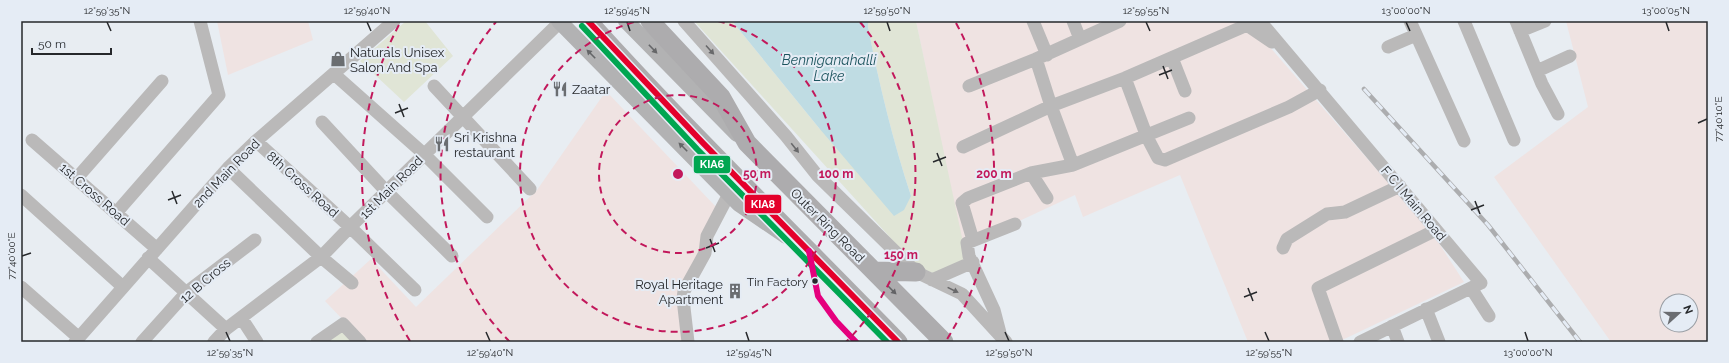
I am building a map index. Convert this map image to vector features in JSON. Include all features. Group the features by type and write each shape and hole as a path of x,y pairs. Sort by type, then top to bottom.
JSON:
{"highway":[{"path":"588,21 734,188 809,251 898,342"},
{"name":"Outer Ring Road","path":"650,21 721,97 747,143 944,342"},
{"path":"874,271 916,272"}],"main road":[{"path":"560,21 734,188"},
{"path":"626,21 747,143"}],"street":[{"path":"116,213 219,95 200,21"},
{"name":"2nd Main Road","path":"77,340 228,168 256,141 394,21"},
{"name":"1st Main Road","path":"214,342 226,329 242,319 321,257 386,191 463,118 560,21"},
{"path":"684,21 786,136 817,175 916,272 962,294 1003,338"},
{"path":"1033,21 1051,106 1073,165"},
{"path":"1073,21 1080,39"},
{"path":"969,86 1041,57 1120,21"},
{"name":"F C I Main Road","path":"1260,21 1320,90 1481,283 1471,288"},
{"path":"1410,21 1464,141"},
{"path":"1464,21 1514,140"},
{"path":"1545,21 1518,26 1537,71 1558,114"},
{"path":"964,146 1051,106 1125,78 1247,25 1284,50"},
{"path":"1388,47 1416,34"},
{"path":"1537,71 1570,56"},
{"path":"1172,58 1184,91"},
{"path":"334,74 424,154 487,217"},
{"path":"1125,78 1147,137 1158,158 1165,160 1289,107 1320,90"},
{"path":"76,179 162,81"},
{"path":"434,86 530,189"},
{"path":"973,240 962,203 974,195 1031,173 1073,165 1147,137 1189,118"},
{"path":"322,122 386,191 452,256"},
{"name":"1st Cross Road","path":"32,140 116,213 187,292 226,329"},
{"name":"8th Cross Road","path":"256,141 350,227 415,290"},
{"path":"228,168 321,257 352,283"},
{"path":"1031,173 1047,198"},
{"path":"1283,248 1287,239 1327,214 1345,212 1400,186"},
{"path":"688,342 683,298 684,291 705,253 707,236 734,188"},
{"path":"21,195 123,287"},
{"path":"1003,338 994,310 969,254 967,243 1015,224"},
{"path":"1337,342 1318,288 1436,230"},
{"name":"12 B Cross","path":"142,342 187,292 256,240"},
{"path":"932,280 973,262"},
{"path":"21,287 77,340"},
{"path":"1360,342 1373,339 1392,326 1471,288 1489,316"},
{"path":"1426,309 1439,342"},
{"path":"242,319 257,342"},
{"path":"317,342 343,324 360,342"},
{"path":"1392,326 1398,342"}],"shaded area":[{"path":"217,21 308,21 313,40 228,75"},
{"path":"406,21 425,21 453,56 404,102 360,61"},
{"path":"694,21 732,21 819,128 911,196 887,112 872,48 868,21 916,21 967,261 935,274 916,266"},
{"path":"916,21 1247,21 1433,234 1464,282 1338,342 1248,342 1180,175 1083,217 1075,195 963,247"},
{"path":"1566,21 1708,21 1708,342 1611,342 1494,177 1588,107"},
{"path":"606,91 717,208 697,262 680,290 682,342 364,342 325,301 371,259 416,307 537,190"},
{"path":"343,328 356,342 323,342"}],"water":[{"name":"Benniganahalli Lake","path":"732,21 868,21 872,48 887,112 911,196 904,210 894,216 819,128"}],"railway":[{"path":"1364,89 1488,225 1580,342"}],"transit line":[{"name":"KIA8","path":"588,21 703,143 898,342"},
{"name":"KIA6","path":"582,26 697,149 887,342"},
{"path":"809,251 818,296 836,321 856,342"}],"place":[{"name":"Naturals Unisex Salon And Spa","path":"338,59"},
{"name":"Zaatar","path":"560,89"},
{"name":"Sri Krishna restaurant","path":"442,144"},
{"name":"Tin Factory","path":"815,281"},
{"name":"Royal Heritage Apartment","path":"735,291"}]}
